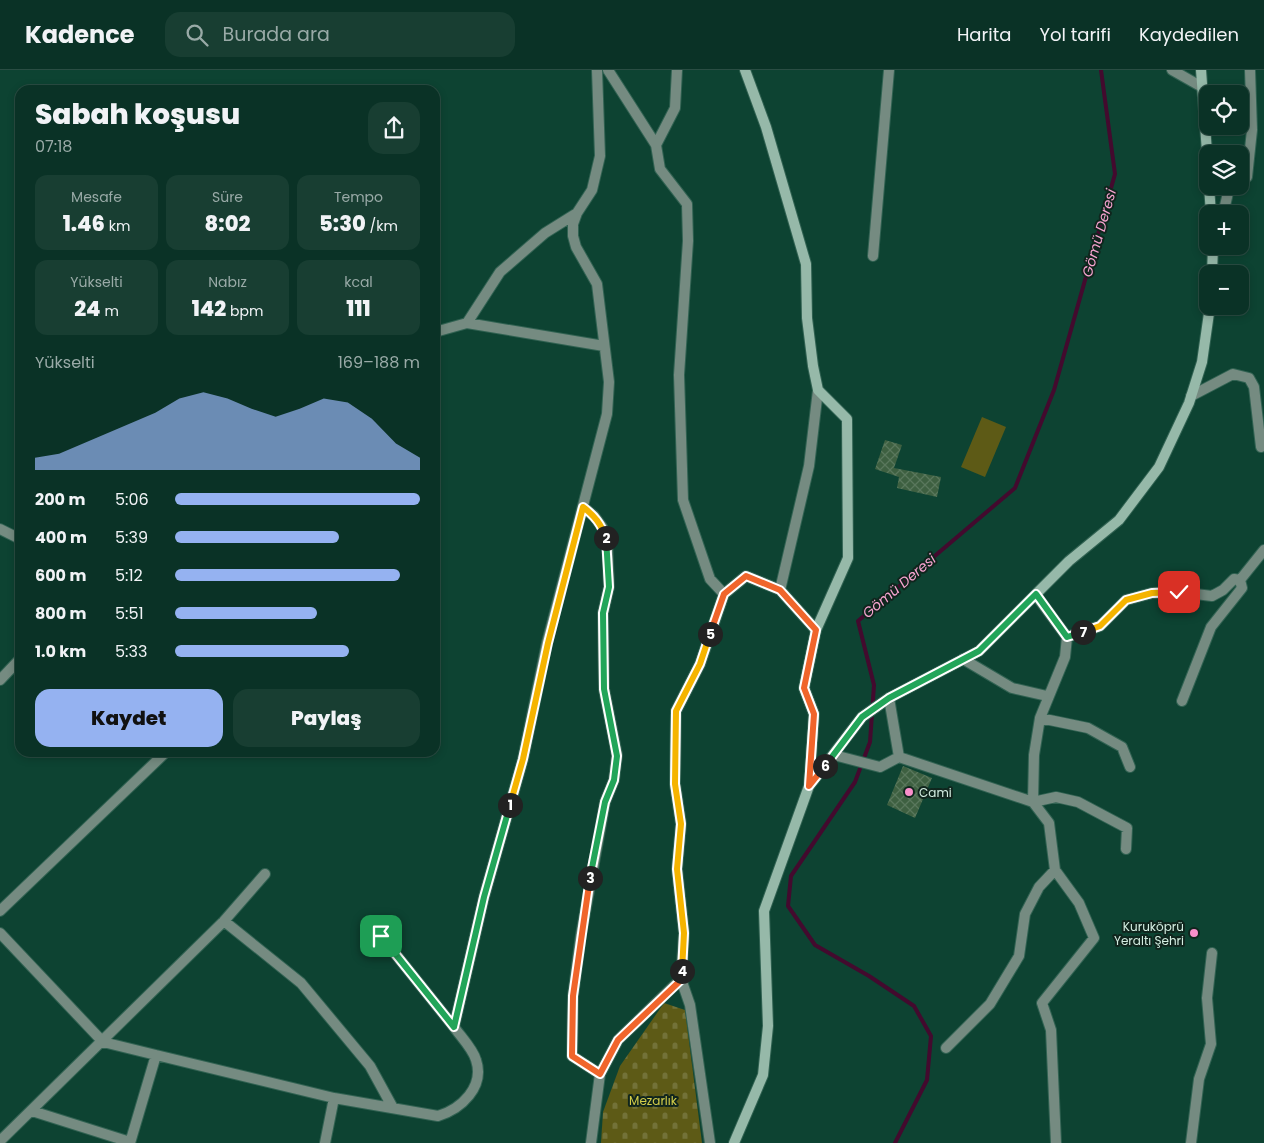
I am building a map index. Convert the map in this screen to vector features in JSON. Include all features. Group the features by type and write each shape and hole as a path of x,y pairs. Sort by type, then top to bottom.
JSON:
{"street":[{"path":"454,1027 484,897 523,759 548,643 607,414 609,382 597,284 576,248 573,236 577,213 592,190 600,156 597,70"},
{"path":"608,70 656,145 660,169 687,204 688,241 678,375 683,500 710,579 724,594"},
{"path":"656,145 675,108 677,70"},
{"path":"745,70 766,127 806,264 808,318 813,366 818,390 809,466 780,590"},
{"path":"873,256 889,70"},
{"path":"1172,70 1199,85"},
{"path":"1201,70 1202,85"},
{"path":"1249,158 1252,130 1250,70"},
{"path":"467,323 500,272 546,233 577,213"},
{"path":"809,786 862,717 889,698 979,651 1070,561 1119,520 1159,468 1191,396 1202,362 1209,315"},
{"path":"440,331 467,323 604,346"},
{"path":"1191,396 1233,374 1249,378 1254,387 1261,447"},
{"path":"734,1143 763,1075 768,1026 764,911 809,786 814,714 804,688 816,630 848,558 846,419 818,390"},
{"path":"583,507 594,516 602,527 607,540 609,587 603,613 604,689 617,756 614,780 605,802 581,935 573,996 572,1056 600,1074"},
{"path":"0,529 15,536"},
{"path":"1240,580 1264,550"},
{"path":"710,1143 690,1004 681,980 684,933 677,869 681,824 675,784 676,711 700,664 724,594 746,576 780,590 816,630"},
{"path":"1067,637 1100,626 1126,600 1152,593 1179,592 1212,596 1223,590 1234,579 1240,580"},
{"path":"1182,701 1211,627 1240,589 1242,584 1240,580"},
{"path":"1036,594 1067,637 1065,656 1040,718 1034,755 1033,802 1048,823 1054,870 1078,903 1094,938 1042,1003 1051,1030 1056,1143"},
{"path":"963,659 1012,688 1048,696"},
{"path":"0,680 15,664"},
{"path":"889,698 899,757"},
{"path":"1040,718 1088,728 1122,747 1130,767"},
{"path":"834,755 880,767 899,757 1033,802 1056,797 1078,802 1127,828 1126,850"},
{"path":"0,911 161,757"},
{"path":"946,1048 990,1004 1019,956 1025,914 1039,887 1054,870"},
{"path":"0,1141 103,1042 224,921 265,874"},
{"path":"224,921 302,983 370,1066 393,1108"},
{"path":"0,933 103,1042 334,1098 438,1116 451,1112 471,1094 476,1077 476,1060 454,1027 381,936"},
{"path":"1191,1143 1199,1079 1211,1044 1207,998 1212,953"},
{"path":"591,1143 600,1074 618,1040 681,980"},
{"path":"32,1111 130,1142 156,1055"},
{"path":"324,1143 334,1098"}],"green space":[{"path":"982,417 1006,427 985,477 961,467"},
{"name":"Mezarlık","path":"664,1003 685,1010 702,1143 601,1143 603,1112 620,1066"}],"building":[{"path":"885,440 902,445 894,468 941,477 937,497 897,488 899,477 875,469"},
{"name":"Cami","path":"903,766 932,778 915,818 887,805"}],"waterway":[{"name":"Gömü Deresi","path":"895,1143 927,1080 931,1036 914,1006 869,976 815,945 788,906 791,876 855,782 870,742 874,685 858,621 1015,488 1054,390 1115,174 1101,70"}],"place":[{"name":"Cami","path":"909,792"},
{"name":"Kuruköprü Yeraltı Şehri","path":"1194,933"}],"route":[{"path":"381,936 454,1027 484,897 523,759 548,643 583,507 594,516 602,527 607,540 609,587 603,613 604,689 617,756 614,780 605,802 581,935 573,996 572,1056 600,1074 618,1040 681,980 684,933 677,869 681,824 675,784 676,711 700,664 724,594 746,576 780,590 816,630 804,688 814,714 809,786 862,717 889,698 979,651 1036,594 1067,637 1100,626 1126,600 1152,593 1179,592"}]}
